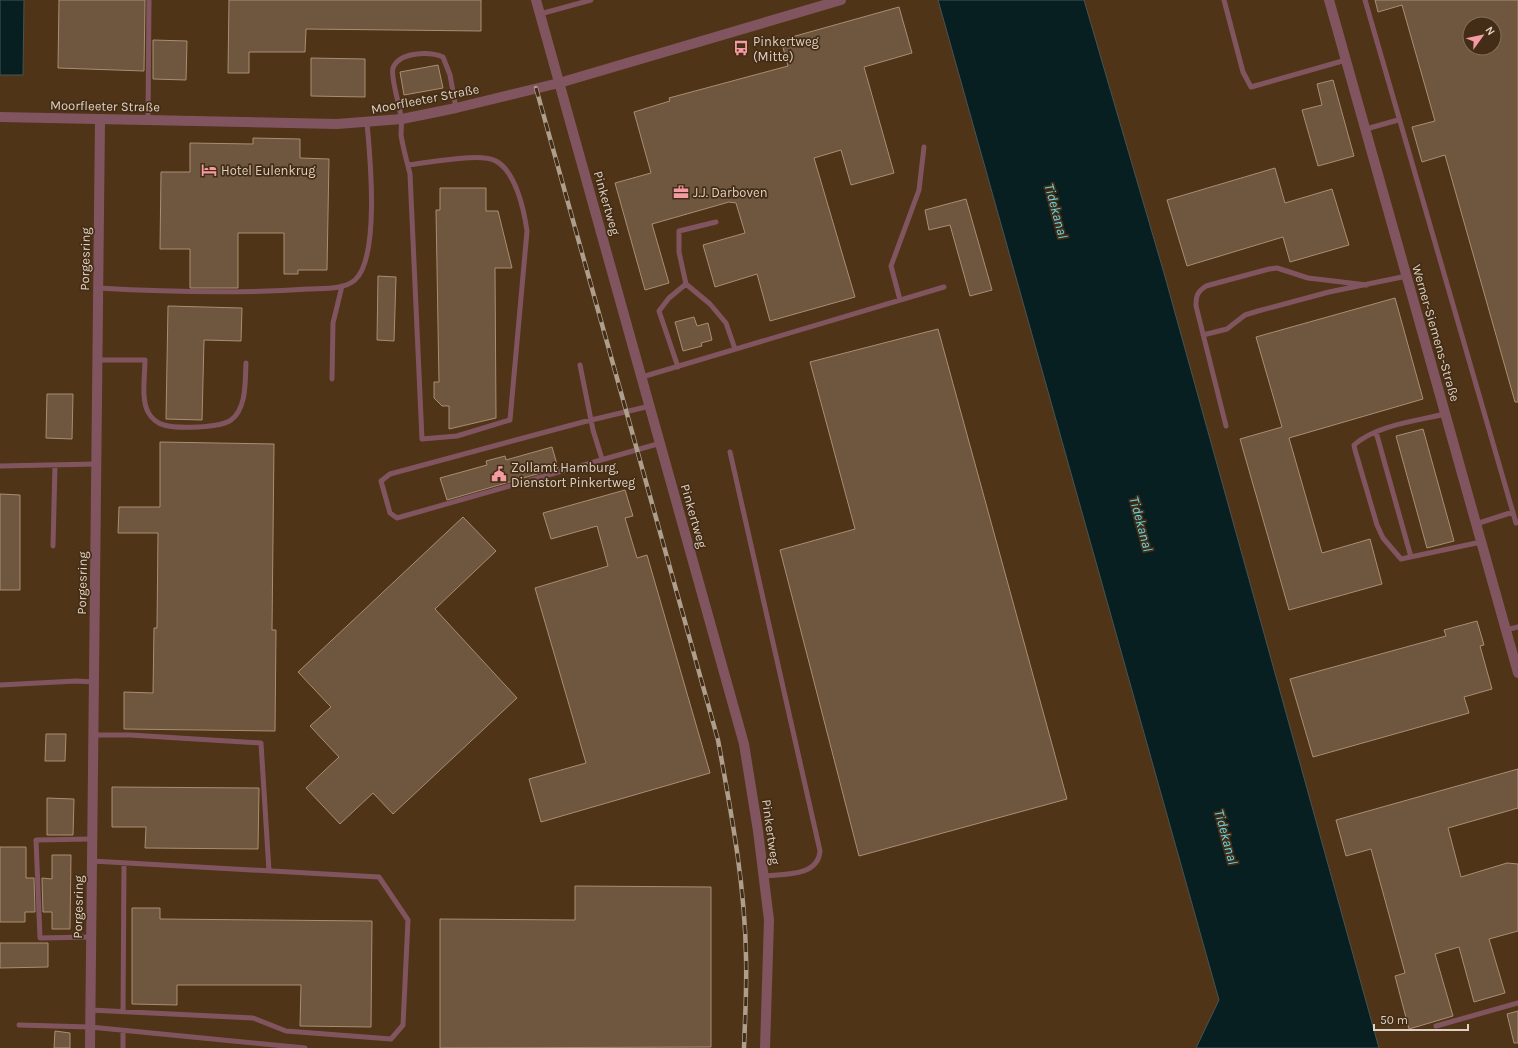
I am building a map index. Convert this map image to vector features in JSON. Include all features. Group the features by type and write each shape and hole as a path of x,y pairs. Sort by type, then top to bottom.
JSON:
{"street":[{"name":"Pinkertweg","path":"536,0 744,744 764,876 769,920 765,1048"},
{"name":"Moorfleeter Straße","path":"0,117 337,124 367,123 402,119 456,108 559,82 841,0"},
{"name":"Werner-Siemens-Straße","path":"1329,0 1518,673"},
{"name":"Porgesring","path":"90,1048 100,119"}],"lane":[{"path":"148,120 149,0"},
{"path":"540,14 591,0"},
{"path":"1224,0 1243,72 1251,87 1346,60"},
{"path":"1365,0 1398,120 1516,523 1518,522"},
{"path":"408,165 474,157 495,160 508,172 524,209 527,231 510,420 457,436 422,439 411,196 408,165 401,135 402,119 393,81 392,70 401,58 424,55 443,57 450,75 456,108"},
{"path":"1366,129 1398,120"},
{"path":"98,288 217,293 262,292 342,286 355,280 366,261 371,213 372,180 367,123"},
{"path":"900,300 891,266 919,190 924,147"},
{"path":"716,222 679,231 680,252 686,284 710,304 726,323 736,350"},
{"path":"1226,426 1196,306 1196,296 1200,290 1206,286 1269,269 1278,268 1308,278 1367,285"},
{"path":"1203,335 1227,329 1245,315 1258,311 1329,292 1407,276"},
{"path":"678,367 659,311 669,298 686,284"},
{"path":"332,379 333,323 342,286"},
{"path":"642,377 944,287"},
{"path":"97,360 145,360 145,402 148,412 154,419 164,425 189,426 221,425 231,420 238,411 244,395 246,363"},
{"path":"580,365 591,420 602,459"},
{"path":"650,406 591,420 390,474 381,481 390,513 397,518 661,443"},
{"path":"1445,414 1362,437 1354,445 1355,450 1377,524 1383,538 1401,559 1482,542"},
{"path":"1376,432 1411,557"},
{"path":"730,452 820,851 820,859 807,870 798,873 764,876"},
{"path":"0,466 96,464"},
{"path":"52,546 55,465"},
{"path":"1476,524 1513,512"},
{"path":"1506,630 1518,626"},
{"path":"0,685 76,681 94,682"},
{"path":"93,735 130,734 262,743 270,871"},
{"path":"91,937 40,938 36,840 92,839"},
{"path":"90,1010 253,1018 286,1031 391,1038 403,1024 408,920 379,877 92,861"},
{"path":"123,1012 124,863"},
{"path":"1436,1026 1518,1004"},
{"path":"19,1025 90,1027 305,1048"},
{"path":"123,1048 124,1031"}],"shaded area":[{"path":"24,0 938,0 1219,1000 1196,1048 0,1048 0,75 22,75"},
{"path":"1084,0 1518,0 1518,1048 1379,1048 1164,273"}],"water":[{"path":"0,0 24,0 23,75 0,75"},
{"name":"Tidekanal","path":"938,0 1084,0 1164,273 1379,1048 1196,1048 1219,1000"}],"building":[{"path":"59,0 145,0 144,71 58,68"},
{"path":"229,0 481,0 481,31 306,29 305,52 249,52 249,73 228,73"},
{"path":"1375,0 1518,0 1518,402 1515,402 1445,155 1422,162 1412,127 1435,121 1402,5 1378,12"},
{"path":"899,7 912,53 864,67 894,173 851,185 841,150 814,158 855,297 770,321 757,274 715,287 703,245 745,233 736,203 729,202 652,224 669,283 645,290 615,183 651,173 634,112 670,101 669,98 788,66 781,40"},
{"path":"153,40 187,41 186,80 153,79"},
{"path":"311,58 365,59 365,97 311,96"},
{"path":"438,65 443,88 404,95 400,72"},
{"path":"1333,80 1354,156 1318,166 1302,110 1322,105 1317,84"},
{"path":"253,138 300,139 300,158 329,159 327,270 298,270 298,274 284,274 284,233 238,233 238,288 190,288 190,249 160,249 161,172 190,172 190,143 253,144"},
{"path":"1275,168 1285,203 1332,189 1349,245 1290,262 1283,237 1187,266 1167,200"},
{"path":"440,188 486,188 486,211 498,211 512,268 495,268 496,418 449,429 449,406 442,406 434,398 434,382 439,382 436,210 440,210"},
{"path":"966,199 992,290 970,296 950,225 929,230 925,210"},
{"path":"378,276 396,277 394,341 377,340"},
{"path":"1395,298 1423,399 1289,438 1322,553 1370,539 1382,584 1289,610 1240,439 1282,427 1256,337"},
{"path":"168,306 242,308 241,341 204,340 202,420 166,419"},
{"path":"694,317 697,326 708,323 712,340 701,343 702,346 683,351 675,322"},
{"path":"938,329 1067,799 859,856 780,550 855,529 810,362"},
{"path":"47,394 73,394 72,439 46,438"},
{"path":"1423,429 1454,541 1427,548 1396,436"},
{"path":"160,442 274,444 272,630 276,630 275,731 124,729 124,692 153,693 154,628 157,628 158,533 118,533 119,507 160,507"},
{"name":"Zollamt Hamburg, Dienstort Pinkertweg","path":"552,447 558,468 447,500 440,478 487,465 486,461 505,456 506,460"},
{"path":"625,490 633,516 625,518 637,558 647,555 710,773 541,822 529,779 586,763 535,588 608,566 597,526 551,539 543,513"},
{"path":"0,494 20,495 20,590 0,590"},
{"path":"463,517 496,551 435,609 517,698 393,814 373,793 340,824 306,788 339,757 310,726 331,707 298,672"},
{"path":"1477,621 1484,645 1480,646 1492,689 1464,697 1469,713 1313,757 1290,679 1446,636 1444,630"},
{"path":"46,734 66,734 65,761 45,761"},
{"path":"1518,769 1518,808 1448,828 1461,877 1507,863 1518,864 1518,931 1489,939 1505,993 1474,1002 1459,947 1435,954 1453,1016 1409,1029 1395,976 1405,973 1371,849 1346,856 1336,820"},
{"path":"112,787 259,788 258,849 145,848 146,827 112,827"},
{"path":"47,798 74,799 73,835 47,835"},
{"path":"0,847 26,847 26,878 34,878 35,912 25,912 25,922 0,922"},
{"path":"52,855 71,855 70,929 52,929 52,912 43,912 42,878 52,879"},
{"path":"575,886 711,887 711,1047 440,1048 440,919 575,920"},
{"path":"132,908 160,908 160,919 372,921 371,1027 300,1026 301,985 177,985 177,1005 132,1004"},
{"path":"0,943 48,943 48,967 0,968"},
{"path":"1518,1011 1518,1043 1514,1043 1507,1014"},
{"path":"55,1031 70,1033 70,1048 54,1048"}],"railway":[{"path":"536,88 718,740 728,794 743,902 746,968 744,1048"}],"place":[{"name":"Pinkertweg (Mitte)","path":"741,48"},
{"name":"Hotel Eulenkrug","path":"209,170"},
{"name":"J.J. Darboven","path":"681,192"},
{"name":"Zollamt Hamburg, Dienstort Pinkertweg","path":"499,474"}]}
